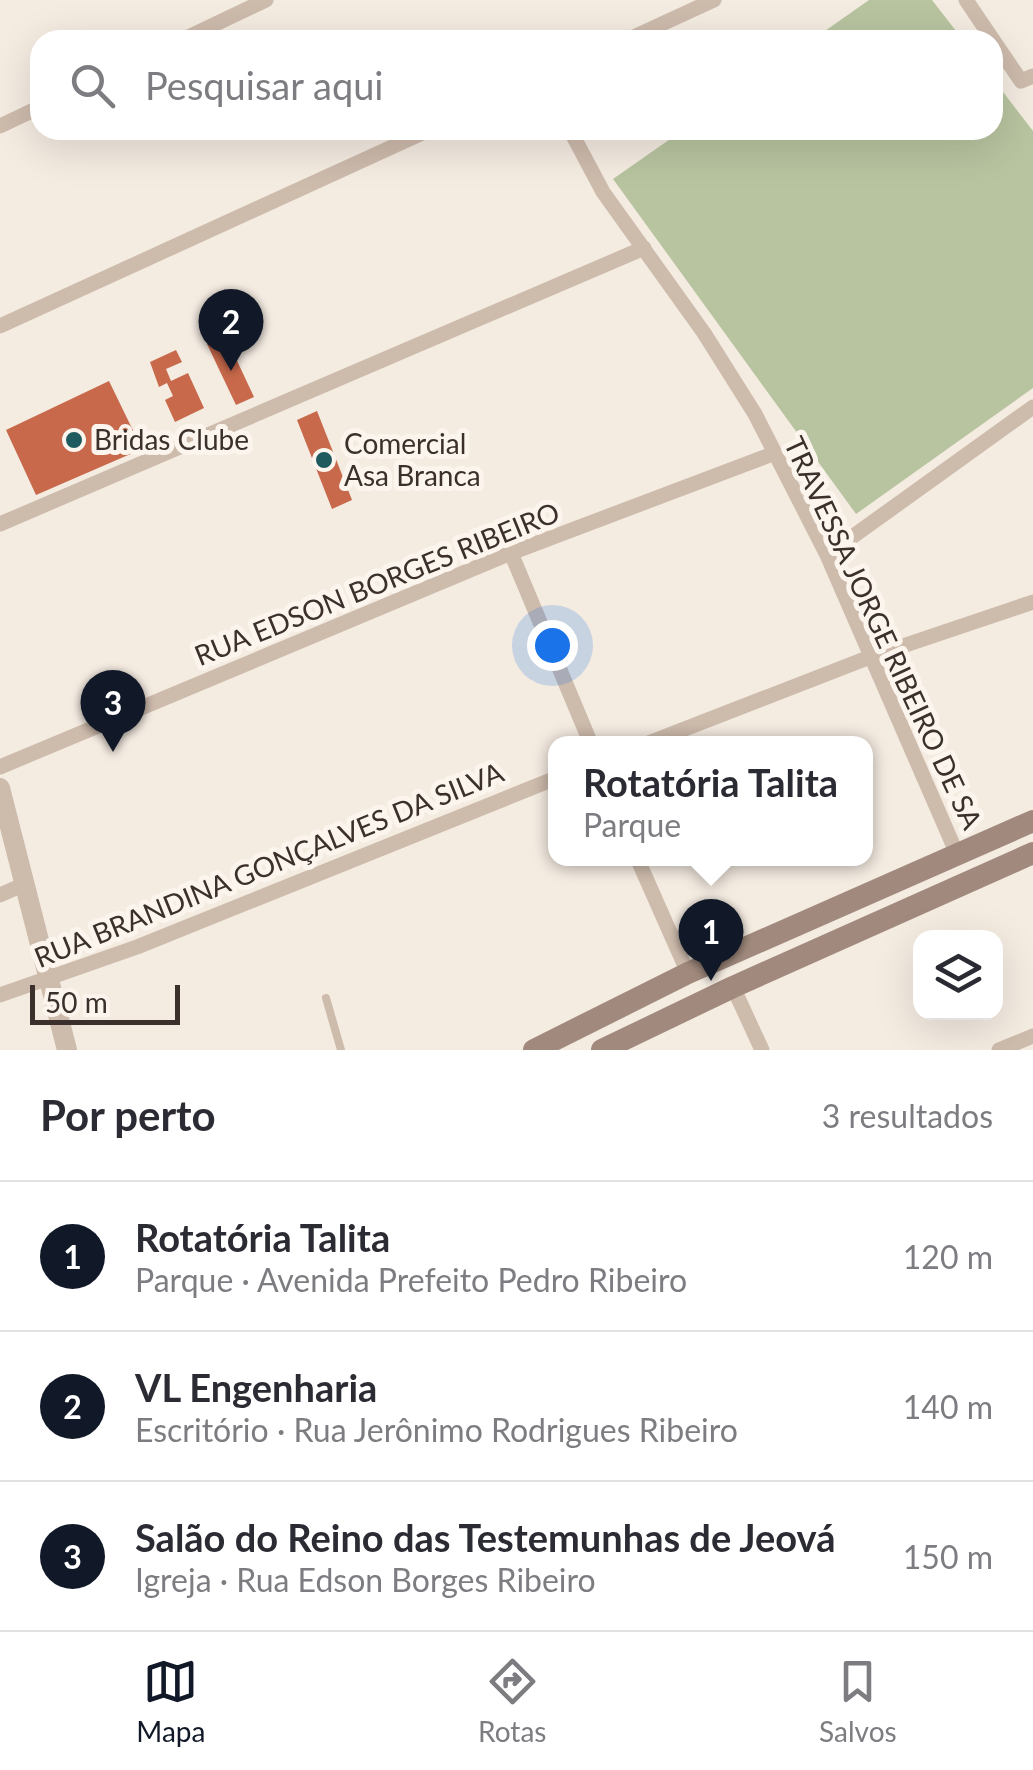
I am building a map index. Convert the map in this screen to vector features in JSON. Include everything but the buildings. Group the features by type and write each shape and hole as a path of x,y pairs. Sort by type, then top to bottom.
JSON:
{"main road":[{"path":"534,1050 688,973 1033,820"},
{"path":"602,1050 733,986 1033,853"},
{"path":"957,854 969,880"},
{"path":"720,959 733,986"},
{"path":"688,973 702,1001"}],"street":[{"path":"203,30 266,0"},
{"path":"648,30 714,0"},
{"path":"966,0 986,30"},
{"path":"1003,51 1027,79 1033,98"},
{"path":"0,126 30,112"},
{"path":"0,326 407,140"},
{"name":"TRAVESSA JORGE RIBEIRO DE SA","path":"575,140 603,192 714,350 775,453 826,555 957,854"},
{"path":"0,524 644,248"},
{"path":"826,555 1033,407"},
{"name":"RUA EDSON BORGES RIBEIRO","path":"0,767 511,553 775,453"},
{"path":"511,553 588,736"},
{"path":"667,736 870,657 1033,602"},
{"name":"RUA BRANDINA GONÇALVES DA SILVA","path":"0,995 50,980 548,781"},
{"path":"0,788 67,1050"},
{"path":"641,866 688,973"},
{"path":"0,895 25,884"},
{"path":"733,986 762,1050"},
{"path":"999,1050 1033,1036"}],"lane":[{"path":"326,998 341,1050"}],"green space":[{"path":"869,0 932,0 955,30 826,30"},
{"path":"1003,92 1033,131 1033,388 856,514 613,179 669,140 1003,140"}],"place":[{"name":"VL Engenharia","path":"231,371"},
{"name":"Bridas Clube","path":"74,440"},
{"name":"Comercial Asa Branca","path":"324,460"},
{"name":"Salão do Reino das Testemunhas de Jeová","path":"113,752"},
{"name":"Rotatória Talita","path":"711,981"}]}
